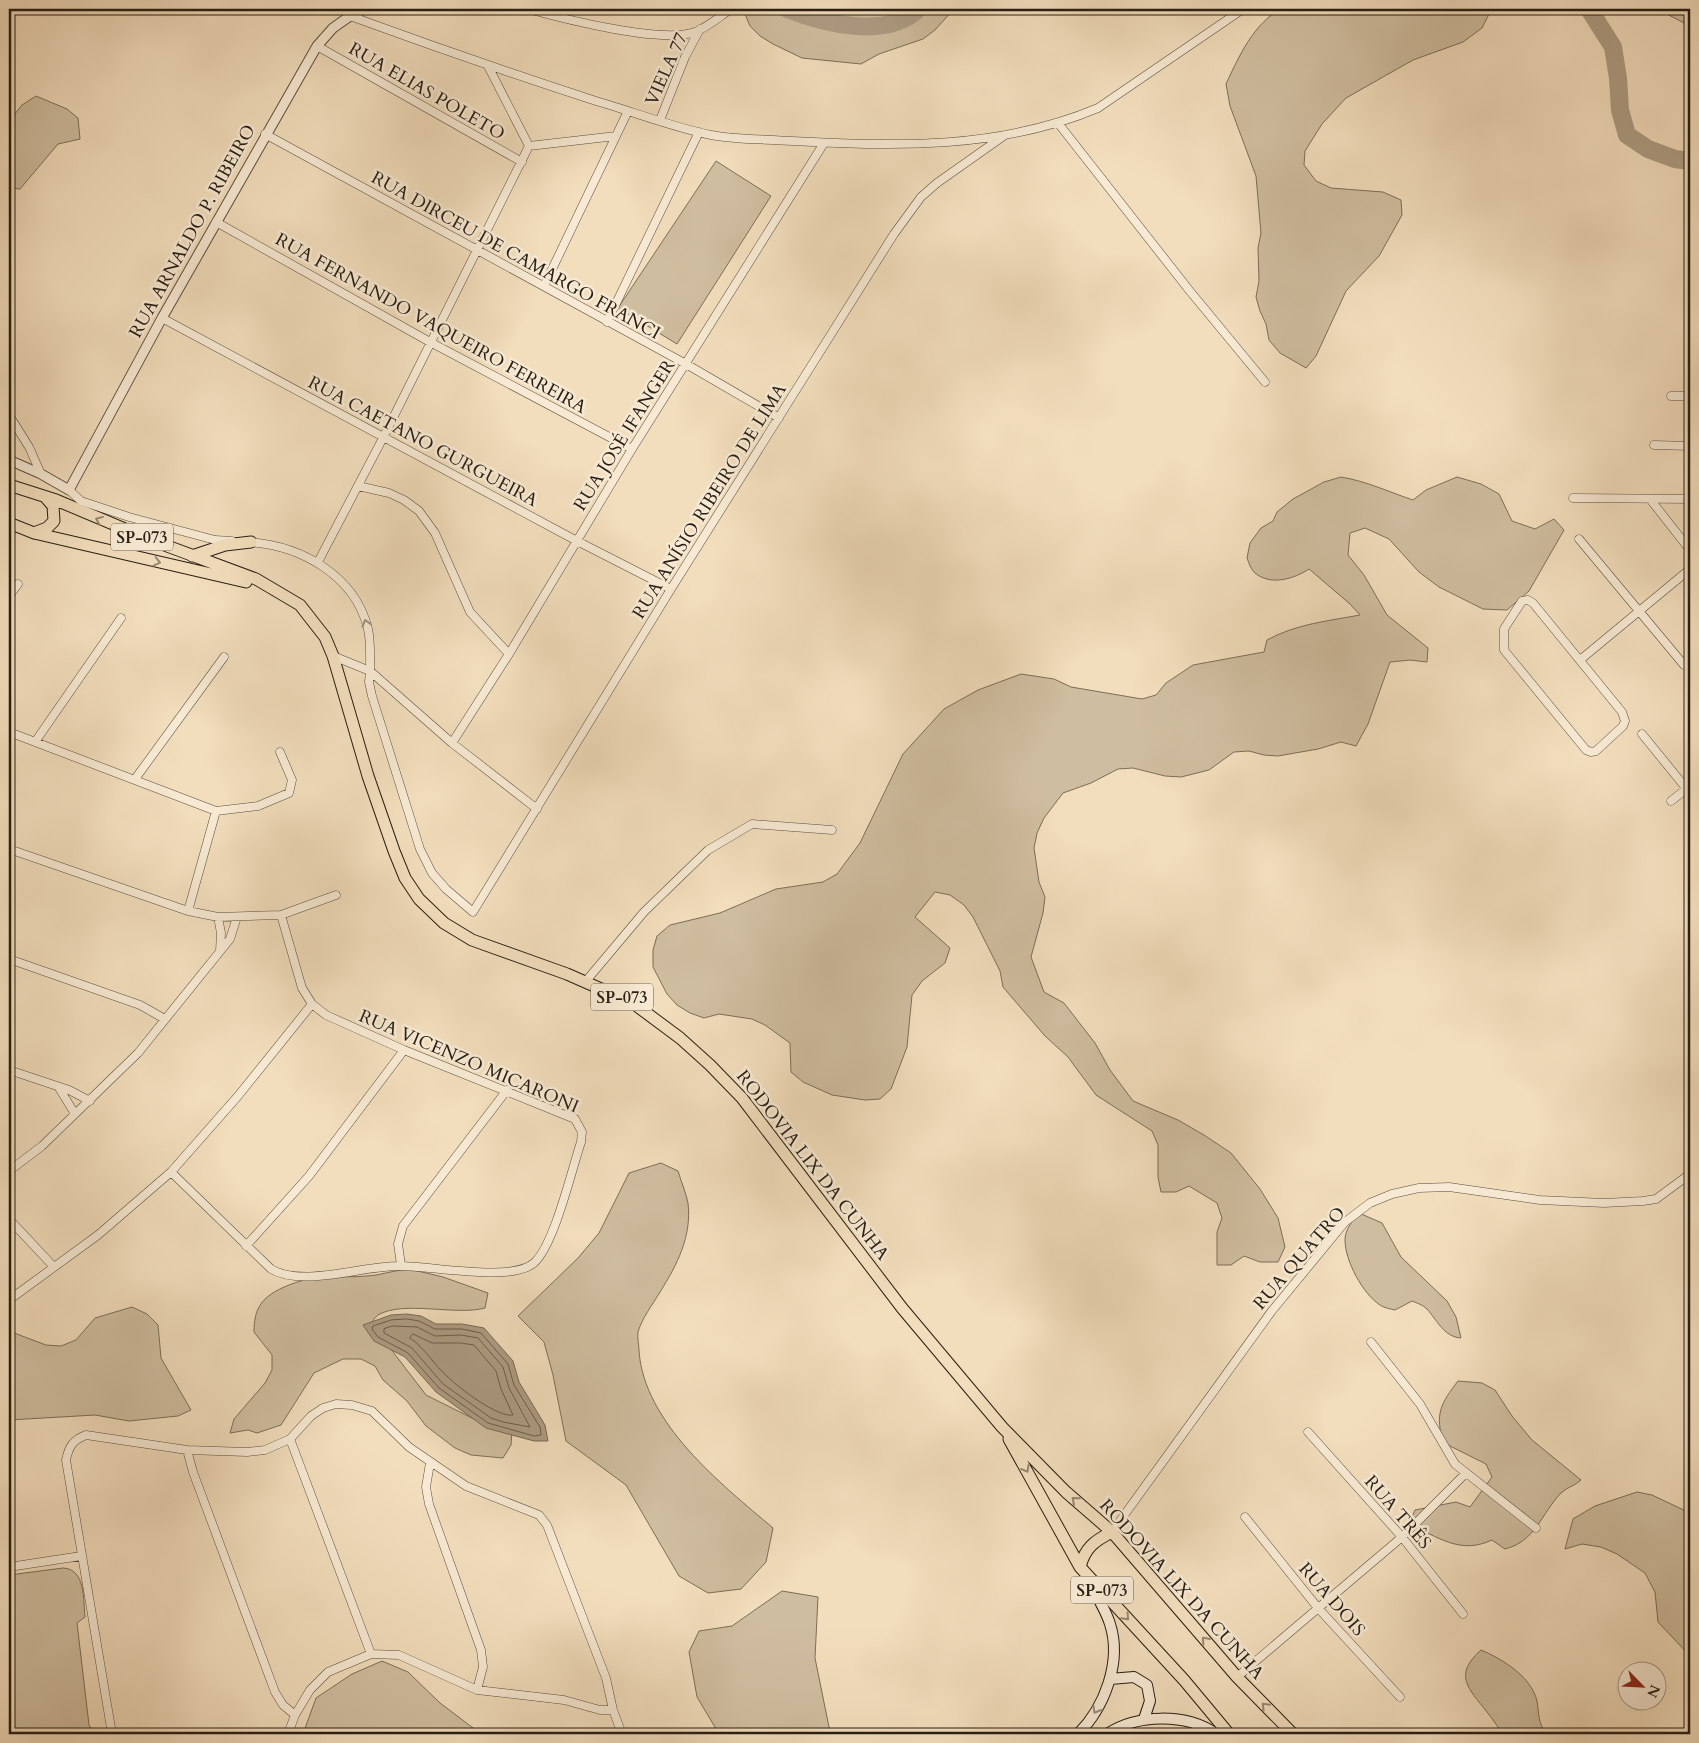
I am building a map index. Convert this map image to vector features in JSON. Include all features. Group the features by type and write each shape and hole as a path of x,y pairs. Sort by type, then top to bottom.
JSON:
{"main road":[{"name":"RODOVIA LIX DA CUNHA","path":"9,485 56,500 94,518 256,579 300,605 325,637 333,656 368,776 394,851 405,878 419,899 444,923 472,940 586,981 633,1002 710,1065 742,1098 902,1308 1002,1427 1066,1492 1112,1532 1238,1677 1292,1734"},
{"path":"34,534 47,528 54,521 54,506 46,498"},
{"name":"RODOVIA LIX DA CUNHA","path":"9,523 34,534 254,583 274,590"},
{"path":"192,556 225,546 251,542"},
{"name":"RODOVIA LIX DA CUNHA","path":"1002,1427 1080,1567 1184,1680 1229,1734"},
{"path":"1078,1734 1098,1709 1110,1678 1114,1646 1110,1624 1080,1567 1090,1544 1112,1532"},
{"path":"1110,1678 1134,1677 1147,1685 1150,1701 1144,1719"},
{"path":"1107,1734 1115,1729 1144,1719 1174,1720 1216,1734"}],"street":[{"name":"RUA ARNALDO P. RIBEIRO","path":"69,490 162,318 265,134 317,46 333,28 350,16 367,9"},
{"path":"528,9 577,22 661,36 680,35 700,29 730,9"},
{"path":"350,16 488,66 699,132 712,135 824,143 904,145 953,142 1004,135 1058,123 1098,108 1243,9"},
{"name":"VIELA 77","path":"660,120 685,56 700,29"},
{"name":"RUA ELIAS POLETO","path":"317,46 522,162"},
{"path":"318,562 384,436 522,162 528,146 488,66"},
{"path":"544,286 628,110"},
{"path":"1058,123 1189,290 1265,382"},
{"path":"607,322 699,132"},
{"name":"RUA DIRCEU DE CAMARGO FRANCI","path":"265,134 686,364 779,418"},
{"name":"RUA ANÍSIO RIBEIRO DE LIMA","path":"370,671 369,682 372,696 420,849 432,873 446,890 473,912 670,589 894,234 922,197 956,167 1004,135"},
{"path":"528,146 616,136"},
{"name":"RUA JOSÉ IFANGER","path":"452,743 509,654 632,449 824,143"},
{"name":"RUA FERNANDO VAQUEIRO FERREIRA","path":"216,222 430,342 632,449"},
{"name":"RUA CAETANO GURGUEIRA","path":"162,318 670,589"},
{"path":"1671,396 1690,396"},
{"path":"9,415 29,447 41,474"},
{"path":"1654,445 1690,446"},
{"path":"9,460 41,474 69,490 81,500 173,530 215,540 251,542 283,548 318,562 342,582 354,597 362,612 368,629 370,671"},
{"path":"358,486 390,493 404,500 418,512 435,533 470,612 509,654"},
{"path":"1574,498 1690,499"},
{"path":"1650,499 1690,550"},
{"path":"1579,539 1684,665"},
{"path":"1580,660 1690,569"},
{"path":"9,596 18,584"},
{"path":"1528,600 1533,603 1580,660 1622,712 1625,721 1620,731 1591,752 1586,750 1504,650 1504,629 1522,601 1528,600"},
{"path":"35,742 121,618"},
{"path":"333,656 370,671 452,743 537,809"},
{"path":"135,779 224,657"},
{"path":"9,732 216,811 258,806 289,793 292,780 280,752"},
{"path":"1642,734 1689,789 1670,801"},
{"path":"188,911 216,811"},
{"path":"586,981 644,912 708,850 752,824 832,830"},
{"path":"9,848 188,911 218,918 281,915 336,895"},
{"name":"RUA VICENZO MICARONI","path":"171,1172 271,1269 290,1277 400,1266 504,1272 521,1270 534,1263 544,1252 553,1232 582,1132 575,1119 404,1050 326,1015 312,1004 302,988 281,915"},
{"path":"9,1171 42,1146 138,1053 163,1018 220,951 233,932 238,917"},
{"path":"218,918 221,933 220,951"},
{"path":"9,958 140,1005 163,1018"},
{"path":"9,1300 98,1235 171,1172 238,1096 312,1004"},
{"path":"246,1246 309,1176 404,1050"},
{"path":"9,1070 69,1090 90,1101"},
{"path":"59,1088 75,1114"},
{"path":"400,1266 398,1244 403,1226 506,1090"},
{"name":"RUA QUATRO","path":"1112,1532 1271,1312 1345,1222 1370,1203 1392,1194 1419,1188 1449,1187 1540,1200 1604,1203 1643,1201 1656,1199 1690,1174"},
{"path":"9,1219 54,1267"},
{"path":"1370,1342 1420,1404 1455,1464 1465,1474 1536,1528"},
{"path":"111,1734 66,1460 68,1449 75,1439 86,1435 188,1450 247,1452 265,1450 290,1439 311,1416 323,1408 336,1404 352,1404 372,1411 409,1447 430,1463 466,1486 539,1516 547,1525 606,1678 613,1710 622,1734"},
{"name":"RUA TRÊS","path":"1308,1432 1402,1538 1463,1614"},
{"path":"290,1439 371,1654"},
{"path":"188,1450 194,1472 275,1692 283,1705 296,1715"},
{"path":"430,1463 426,1487 429,1504 481,1650 483,1667 477,1690"},
{"path":"1238,1677 1402,1538 1465,1474"},
{"name":"RUA DOIS","path":"1245,1517 1318,1608 1400,1697"},
{"path":"9,1567 81,1556"},
{"path":"288,1734 310,1690 328,1672 371,1654 399,1656 477,1690 564,1700 600,1710 613,1710"}],"shaded area":[{"path":"743,9 954,9 935,30 923,39 879,54 861,64 802,58 760,36 750,26"},
{"path":"1281,9 1484,9 1490,12 1482,28 1463,42 1413,60 1346,98 1322,124 1305,151 1304,165 1316,181 1331,188 1383,192 1401,200 1402,215 1379,256 1346,291 1316,356 1306,368 1280,353 1269,340 1266,324 1256,297 1259,281 1258,248 1261,233 1256,176 1230,106 1226,84 1248,41 1271,15"},
{"path":"1657,9 1690,9 1690,26"},
{"path":"36,96 67,109 78,118 80,139 58,144 20,189 9,188 9,121 22,105"},
{"path":"716,161 771,196 677,344 618,308"},
{"path":"1341,477 1368,484 1413,500 1426,490 1457,477 1481,484 1499,494 1512,521 1535,529 1554,519 1564,530 1529,591 1507,610 1483,609 1439,587 1419,572 1389,539 1365,528 1350,533 1348,555 1364,575 1387,615 1428,648 1427,662 1410,660 1390,662 1368,724 1356,746 1341,742 1318,749 1278,756 1249,751 1234,752 1209,770 1181,777 1165,776 1133,768 1118,769 1091,783 1063,793 1044,818 1037,833 1034,848 1039,882 1045,897 1043,913 1031,957 1044,992 1064,1003 1095,1043 1110,1070 1133,1101 1178,1120 1231,1153 1260,1189 1278,1218 1285,1247 1278,1262 1260,1262 1244,1256 1231,1265 1217,1265 1217,1232 1222,1218 1217,1203 1189,1186 1176,1192 1161,1192 1158,1177 1158,1145 1152,1131 1096,1095 1068,1057 1045,1036 1003,987 1000,971 973,917 964,905 950,895 935,892 915,917 950,948 945,963 922,981 912,995 907,1047 891,1089 880,1099 865,1100 832,1095 803,1082 791,1072 790,1043 765,1025 752,1019 719,1014 704,1018 690,1013 677,1005 667,994 653,967 653,950 657,936 670,925 720,913 776,889 823,882 837,874 860,843 903,754 944,709 978,690 1021,674 1054,679 1071,687 1142,699 1156,695 1166,683 1193,665 1264,652 1267,640 1289,630 1360,615 1309,569 1296,576 1282,580 1268,579 1254,572 1247,558 1250,543 1261,528 1273,521 1277,512 1293,499 1324,482"},
{"path":"661,1163 678,1171 688,1203 688,1227 677,1261 640,1327 638,1334 639,1351 644,1377 655,1403 670,1427 709,1472 773,1528 766,1562 741,1589 708,1593 679,1576 626,1485 566,1441 553,1375 544,1342 518,1316 578,1258 599,1233 629,1173"},
{"path":"1359,1213 1382,1223 1401,1257 1447,1301 1456,1317 1461,1338 1450,1335 1445,1331 1427,1309 1420,1304 1412,1301 1395,1310 1382,1306 1367,1293 1352,1267 1345,1240 1346,1232"},
{"path":"409,1269 443,1277 488,1293 485,1308 473,1310 401,1309 378,1315 368,1327 387,1344 426,1395 482,1423 512,1429 511,1445 503,1458 471,1455 455,1448 426,1426 407,1401 383,1380 375,1366 361,1359 343,1359 314,1373 281,1425 257,1433 248,1430 230,1433 234,1419 265,1383 272,1370 272,1355 254,1332 255,1317 264,1300 282,1288 307,1280 376,1275"},
{"path":"132,1307 147,1314 158,1325 161,1358 191,1410 178,1416 129,1421 95,1415 9,1420 9,1331 46,1345 61,1346 76,1340 95,1318"},
{"path":"1458,1381 1482,1383 1495,1390 1512,1416 1532,1440 1581,1480 1561,1493 1537,1526 1524,1540 1505,1549 1492,1540 1470,1546 1459,1545 1440,1539 1409,1524 1415,1510 1456,1502 1470,1507 1492,1477 1486,1464 1444,1443 1440,1425 1441,1410 1447,1396"},
{"path":"1637,1492 1652,1495 1690,1513 1690,1656 1658,1622 1655,1592 1645,1573 1617,1554 1601,1547 1582,1544 1565,1549 1573,1519 1595,1506"},
{"path":"63,1568 76,1574 82,1586 85,1617 77,1623 89,1725 95,1734 9,1734 9,1575"},
{"path":"782,1591 818,1597 815,1658 829,1727 834,1734 719,1734 697,1697 689,1652 699,1631 732,1626"},
{"path":"1481,1650 1498,1658 1515,1670 1529,1684 1537,1701 1540,1723 1547,1734 1504,1734 1499,1729 1474,1696 1466,1681 1467,1667"},
{"path":"382,1661 408,1672 440,1703 481,1734 303,1734 316,1698 352,1674"}],"water":[{"path":"407,1314 421,1316 436,1324 462,1324 484,1328 513,1361 519,1382 545,1425 548,1441 534,1441 486,1428 436,1392 405,1357 374,1341 363,1325 391,1315"}],"waterway":[{"path":"787,9 818,19 854,26 889,24 905,18 918,9"},
{"path":"1589,9 1613,47 1618,78 1620,110 1627,135 1648,149 1675,159 1690,161"}]}
